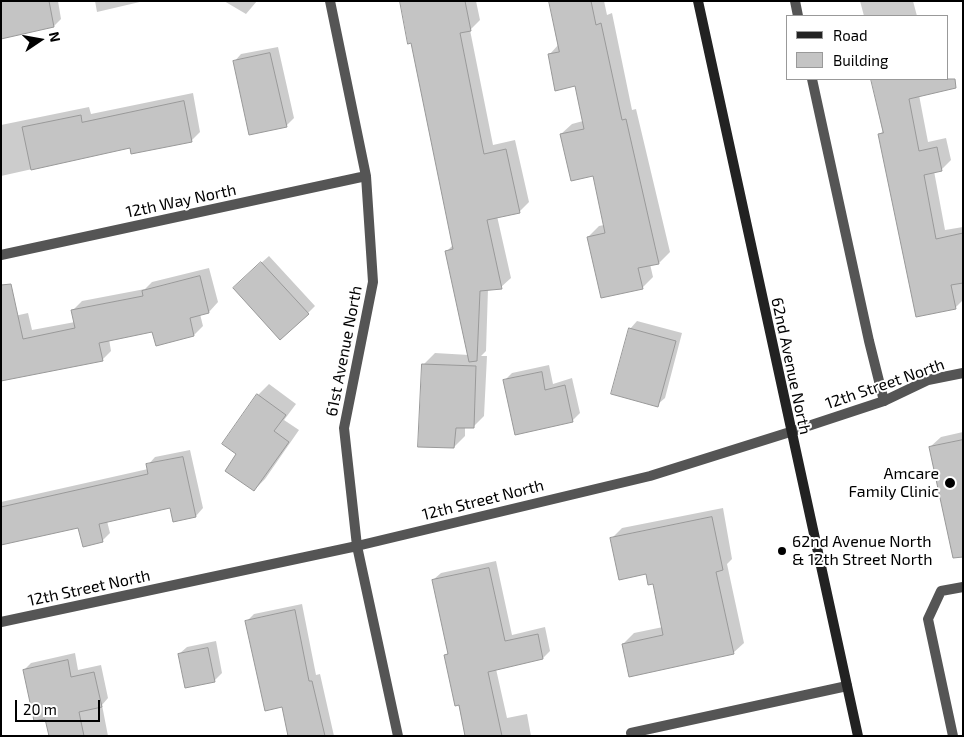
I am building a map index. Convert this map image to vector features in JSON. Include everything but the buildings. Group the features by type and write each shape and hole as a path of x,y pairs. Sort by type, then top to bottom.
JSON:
{"street":[{"name":"61st Avenue North","path":"330,1 366,176 373,282 344,428 357,546 398,736"},
{"name":"62nd Avenue North","path":"698,1 790,432 858,736"},
{"path":"795,1 798,15"},
{"path":"812,80 869,342 884,400"},
{"name":"12th Way North","path":"1,255 366,176"},
{"name":"12th Street North","path":"1,622 357,546 650,476 884,400 928,380 963,373"},
{"path":"953,736 928,619 940,591 963,587"},
{"path":"631,733 847,686"}],"place":[{"name":"Amcare Family Clinic","path":"950,483"},
{"name":"62nd Avenue North & 12th Street North","path":"782,551"}]}
